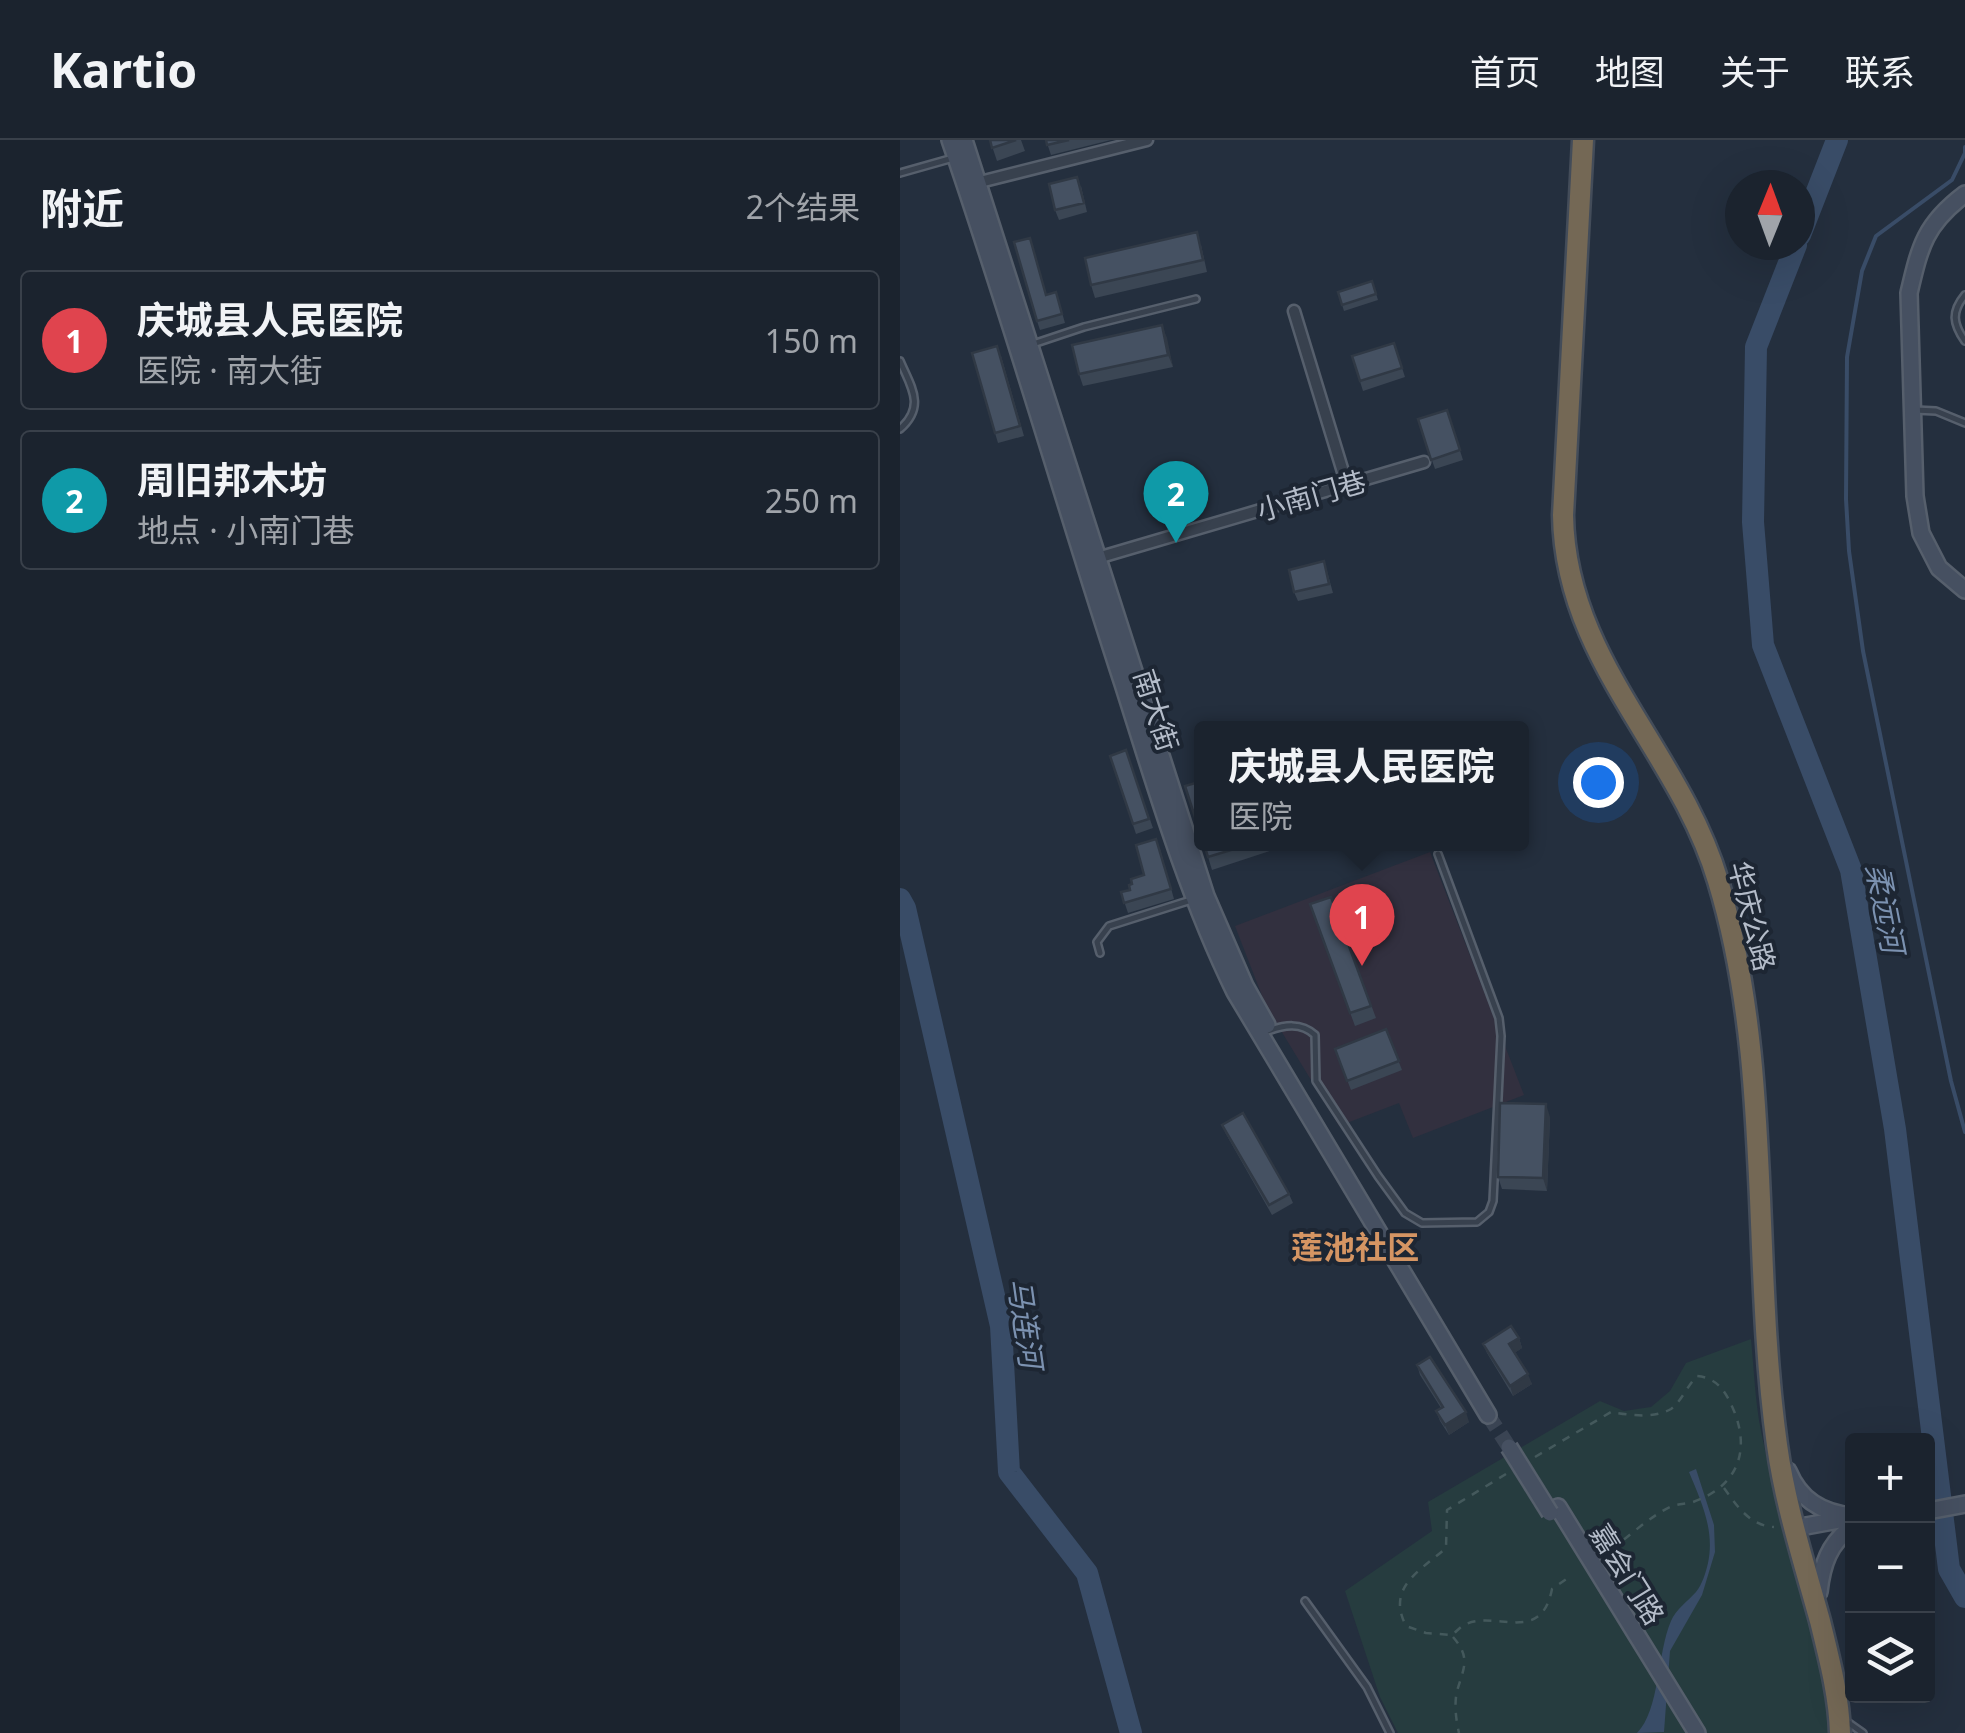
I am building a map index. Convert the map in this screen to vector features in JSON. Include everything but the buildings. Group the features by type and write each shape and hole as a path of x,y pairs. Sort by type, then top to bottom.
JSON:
{"highway":[{"name":"华庆公路","path":"1586,140 1571,516 1574,561 1603,650 1704,827 1737,922 1749,980 1757,1054 1778,1402 1800,1531 1835,1686 1849,1730"},
{"name":"华庆公路","path":"1586,140 1563,515 1566,562 1582,620 1698,831 1717,875 1731,924 1750,1056 1772,1403 1780,1461 1819,1592 1849,1730"}],"main road":[{"name":"南大街","path":"950,140 972,185"},
{"name":"南大街","path":"964,140 972,185 1194,899 1235,992 1265,1032 1492,1413"},
{"path":"1965,194 1937,217 1926,235 1909,293 1915,496 1921,534 1939,568 1965,590"},
{"name":"南大街","path":"1090,560 1206,896 1265,1032"},
{"name":"嘉会门路","path":"1513,1444 1673,1703 1697,1733"},
{"path":"1788,1471 1798,1490 1812,1503 1845,1515"},
{"path":"1935,1502 1965,1496"},
{"path":"1935,1510 1965,1504"},
{"path":"1800,1531 1845,1518"},
{"path":"1800,1531 1845,1527"},
{"path":"1819,1592 1828,1552 1845,1532"},
{"name":"嘉会门路","path":"1673,1703 1685,1733"}],"street":[{"path":"972,185 1147,140"},
{"path":"1294,311 1347,485"},
{"name":"小南门巷","path":"1090,560 1424,462"}],"lane":[{"path":"900,172 956,157"},
{"path":"1965,295 1954,313 1965,341"},
{"path":"1024,347 1196,298"},
{"path":"900,361 915,402 911,419 900,428"},
{"path":"1912,410 1936,411 1965,423"},
{"path":"1265,1032 1288,1024 1308,1029 1314,1035 1316,1081 1405,1213 1422,1223 1440,1223 1477,1222 1489,1212 1493,1201 1499,1018 1438,854"},
{"path":"1100,953 1097,942 1109,926 1194,899"},
{"path":"1305,1601 1367,1687 1390,1733"}],"path":[{"path":"1530,1460 1612,1412 1630,1416 1670,1410 1698,1376 1710,1377 1720,1385 1740,1431 1734,1474 1714,1492 1670,1507 1608,1552"},
{"path":"1459,1733 1456,1701 1464,1672 1464,1654 1452,1636 1406,1626 1399,1608 1400,1593 1446,1548 1447,1510 1514,1470"},
{"path":"1723,1487 1744,1515 1764,1527 1800,1531"},
{"path":"1452,1636 1466,1624 1534,1619 1545,1610 1552,1588 1572,1575"}],"shaded area":[{"path":"1430,852 1524,1095 1413,1138 1399,1103 1339,1126 1266,1006 1235,926"}],"green space":[{"path":"1751,1339 1761,1431 1817,1657 1830,1733 1398,1733 1380,1697 1345,1591 1432,1531 1428,1502 1600,1401 1624,1411 1651,1407 1670,1391 1686,1363"}],"water":[{"path":"1696,1469 1714,1525 1715,1552 1702,1595 1670,1651 1664,1732 1637,1733 1650,1710 1671,1621 1698,1589 1708,1563 1708,1527 1689,1472"}],"waterway":[{"name":"柔远河","path":"1815,196 1837,140"},
{"path":"1965,147 1952,180 1876,236 1862,271 1847,357 1846,499 1863,651 1951,1081 1965,1132"},
{"name":"柔远河","path":"1790,260 1756,347 1753,522 1763,645 1851,870 1895,1129 1949,1569 1965,1597"},
{"name":"马连河","path":"900,899 1001,1326 1009,1472 1087,1573 1131,1733"}],"tunnel":[{"path":"1488,1415 1509,1447"}],"place":[{"name":"周旧邦木坊","path":"1176,543"},
{"name":"庆城县人民医院","path":"1362,966"}],"district":[{"name":"莲池社区","path":"1355,1246"}]}
